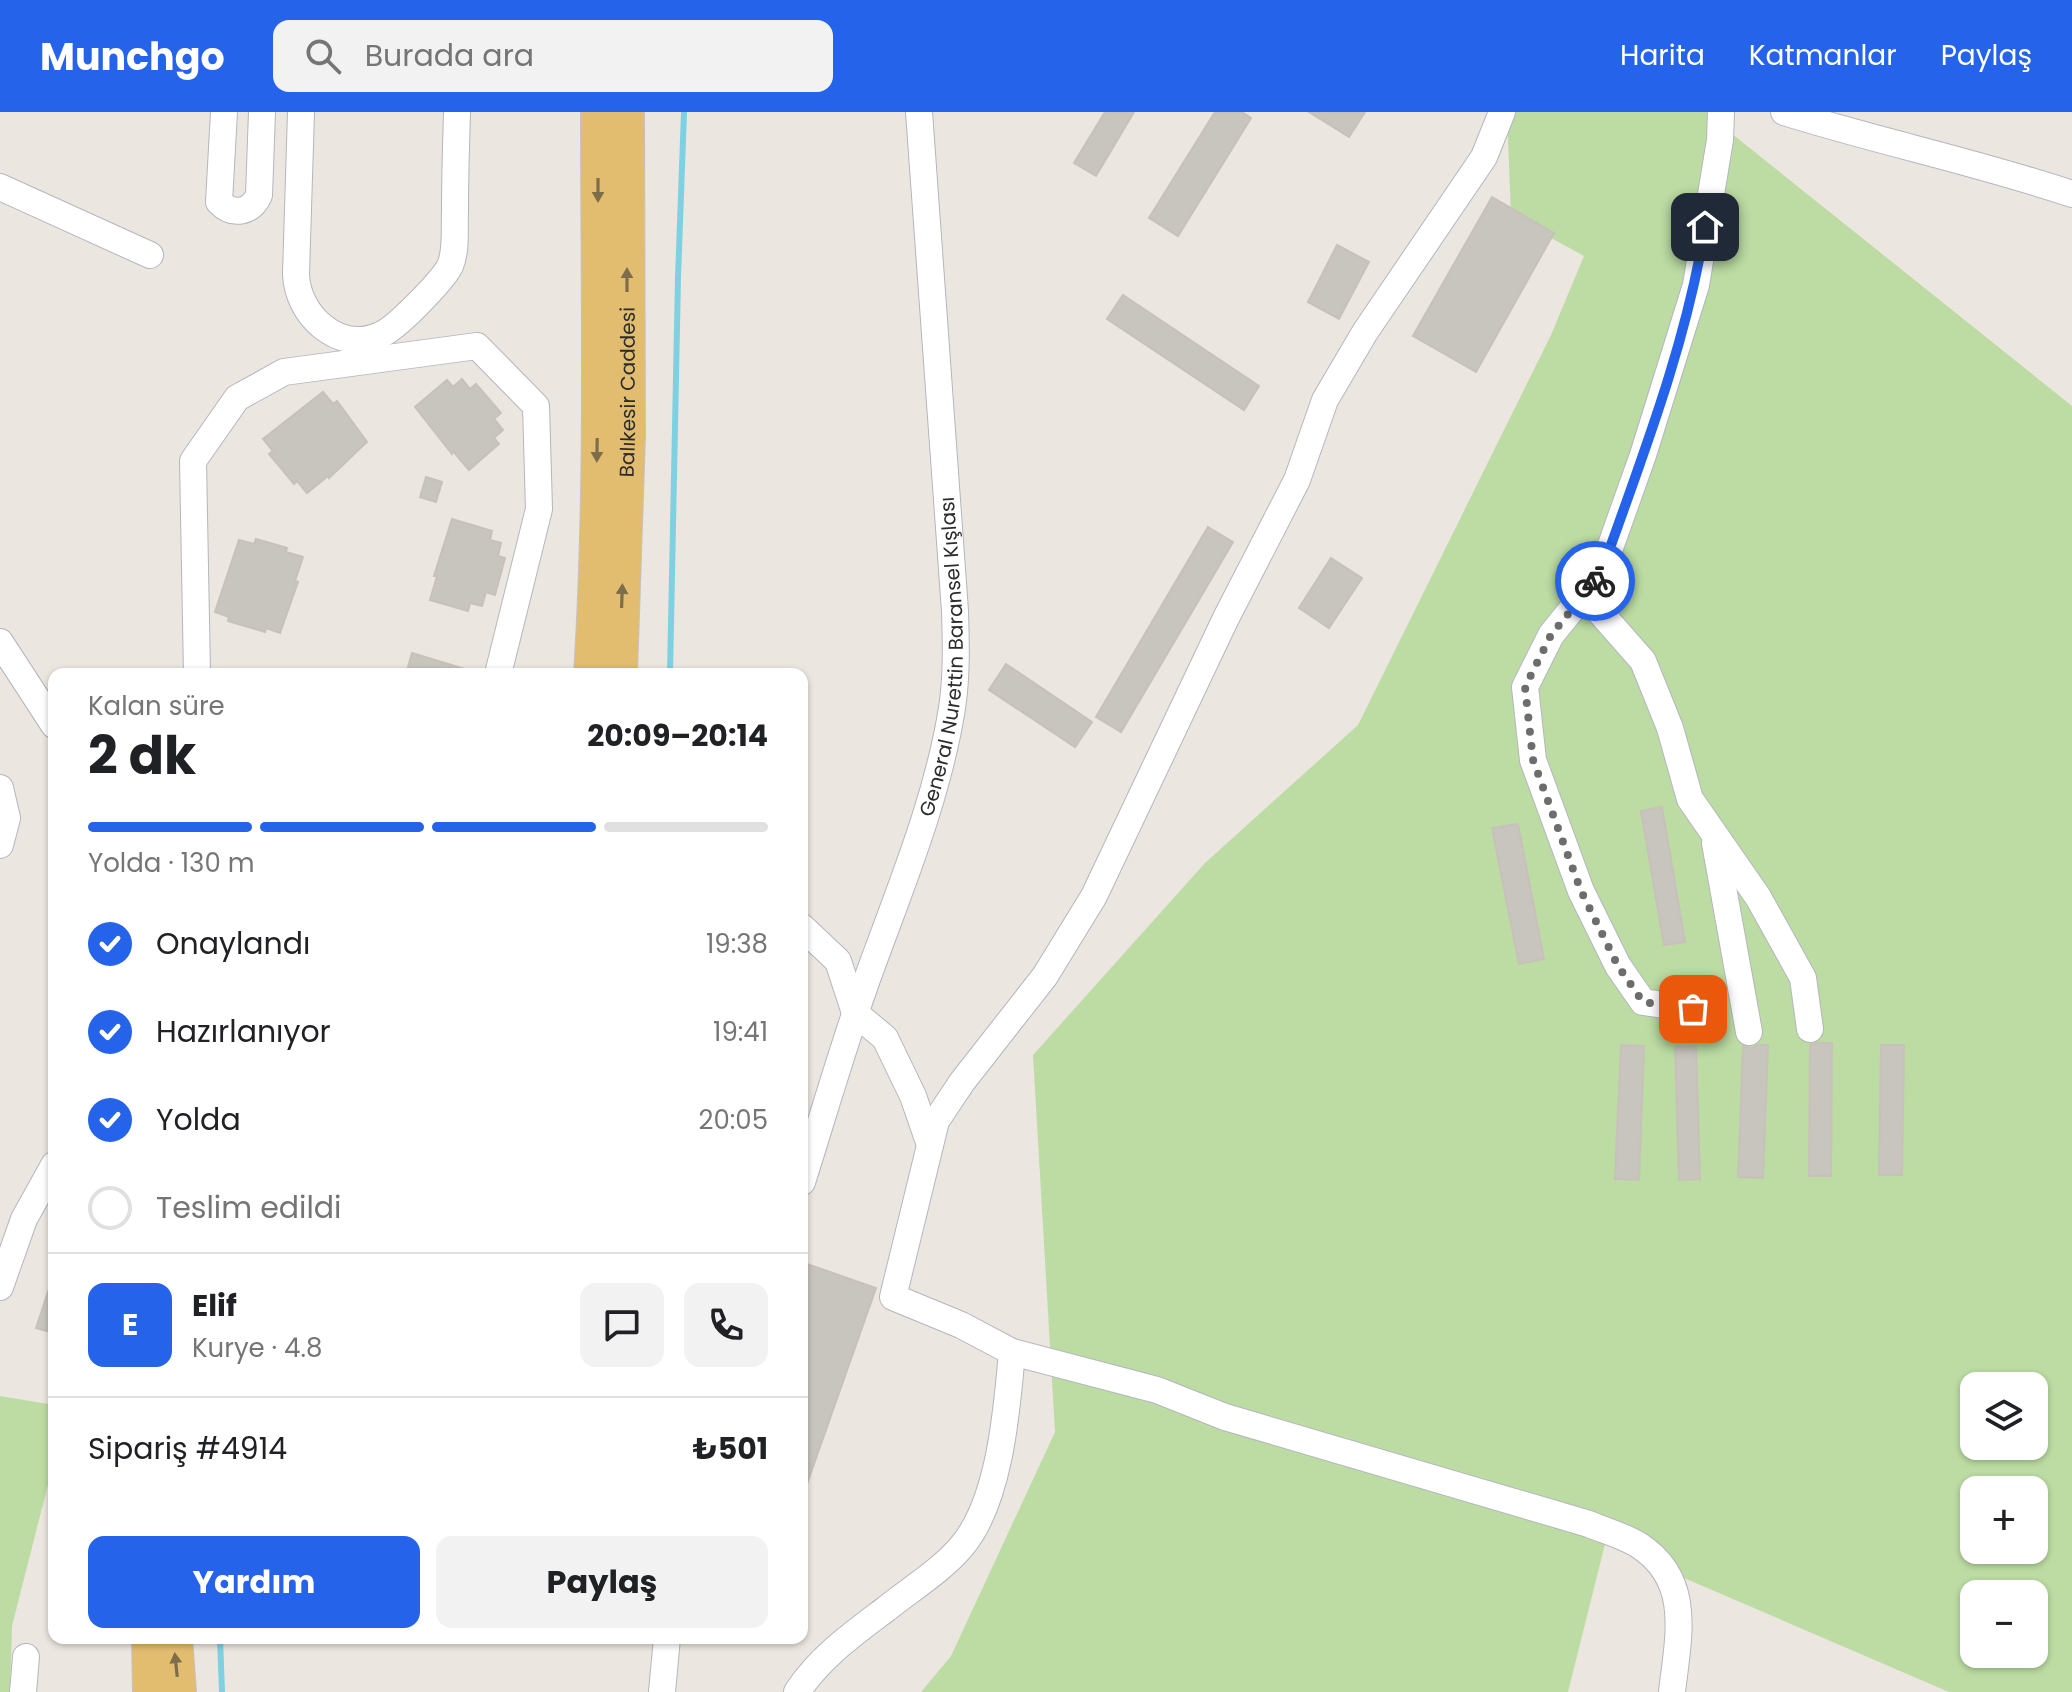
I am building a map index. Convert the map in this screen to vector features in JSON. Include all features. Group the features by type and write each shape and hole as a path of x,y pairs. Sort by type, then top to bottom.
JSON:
{"main road":[{"name":"Balıkesir Caddesi","path":"591,668 598,418 598,112"},
{"name":"Balıkesir Caddesi","path":"620,668 628,436 627,112"},
{"path":"149,1644 150,1692"},
{"path":"175,1644 179,1692"}],"street":[{"path":"224,112 219,202 229,210 241,211 253,206 259,195 262,112"},
{"path":"301,112 296,286 304,307 318,324 340,336 362,340 380,336 391,329 437,283 450,265 454,239 457,112"},
{"name":"General Nurettin Baransel Kışlası","path":"808,1163 855,1013 932,793 945,743 955,679 955,611 919,112"},
{"path":"1502,112 1484,157 1390,294 1325,400 1297,480 1226,618 1094,896 1045,976 936,1121 893,1297 961,1325 1012,1352 1157,1390 1225,1417 1589,1524 1638,1544 1662,1564 1676,1592 1680,1620 1672,1692"},
{"path":"1693,1009 1643,1002 1618,966 1581,891 1533,760 1525,687 1551,635 1601,573 1643,455 1696,285 1720,140 1721,112"},
{"path":"1784,112 1847,132 2015,175 2072,194"},
{"path":"0,187 150,255"},
{"path":"197,668 193,461 237,398 284,372 477,346 536,406 539,509 499,668"},
{"path":"1584,594 1643,661 1670,728 1690,799 1758,897 1803,978 1810,1029"},
{"path":"0,642 48,716"},
{"path":"0,788 7,818 0,845"},
{"path":"1713,831 1749,1032"},
{"path":"808,933 838,961 855,1013 885,1038 913,1096 930,1145"},
{"path":"0,1287 24,1219 48,1176"},
{"path":"797,1692 807,1676 835,1647 962,1546 979,1520 1000,1448 1012,1352"},
{"path":"662,1692 666,1644"},
{"path":"23,1692 26,1657"}],"green space":[{"path":"1507,112 1722,112 1721,125 2072,406 2072,1692 1949,1692 1605,1544 1568,1692 921,1692 951,1656 1055,1432 1033,1055 1205,863 1358,725 1551,335 1584,256 1511,216"},
{"path":"0,1396 48,1404 48,1485 12,1626 10,1692 0,1692"}],"building":[{"path":"1105,112 1134,112 1096,176 1074,163"},
{"path":"1215,112 1242,112 1251,118 1178,236 1149,218"},
{"path":"1309,112 1365,112 1349,137"},
{"path":"1492,197 1554,233 1476,372 1413,336"},
{"path":"1337,245 1369,262 1339,319 1308,302"},
{"path":"1123,295 1259,386 1244,410 1107,319"},
{"path":"462,379 470,389 476,384 501,413 494,419 503,430 494,438 499,444 469,470 453,451 452,454 415,407 447,380 453,387"},
{"path":"323,392 333,404 337,401 367,442 329,478 307,493 297,481 294,484 269,454 273,451 263,439"},
{"path":"426,477 442,482 436,502 420,497"},
{"path":"452,519 492,531 490,540 501,543 498,556 505,558 495,595 486,592 482,606 470,603 468,611 430,600 437,576 434,576"},
{"path":"1208,527 1233,542 1121,732 1096,717"},
{"path":"256,539 287,548 286,552 303,557 295,581 298,582 280,633 228,621 229,617 215,612 239,540 254,544"},
{"path":"1331,558 1362,578 1329,628 1299,608"},
{"path":"412,653 461,668 408,668"},
{"path":"1006,664 1092,722 1075,747 989,690"},
{"path":"1662,807 1685,942 1664,945 1641,811"},
{"path":"1518,824 1544,959 1519,964 1492,828"},
{"path":"1832,1043 1831,1176 1809,1176 1810,1045"},
{"path":"1621,1045 1644,1046 1639,1180 1615,1179"},
{"path":"1768,1045 1763,1178 1738,1177 1743,1046 1751,1048"},
{"path":"1881,1045 1904,1045 1902,1175 1879,1175"},
{"path":"1696,1046 1700,1179 1679,1180 1675,1047"},
{"path":"808,1264 876,1288 808,1481"},
{"path":"48,1292 48,1331 36,1328"}],"waterway":[{"path":"670,668 684,112"},
{"path":"220,1644 222,1692"}],"way so far":[{"path":"1595,581 1551,635 1525,687 1533,760 1581,891 1618,966 1643,1002 1693,1009"}],"route":[{"path":"1595,581 1601,573 1643,455 1696,285 1705,227"}]}
